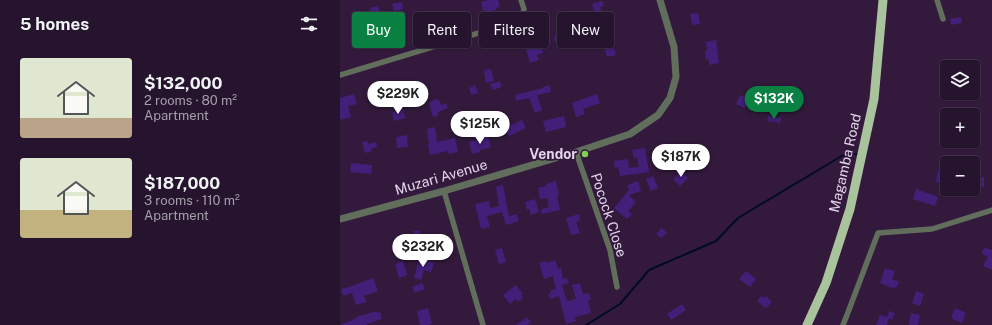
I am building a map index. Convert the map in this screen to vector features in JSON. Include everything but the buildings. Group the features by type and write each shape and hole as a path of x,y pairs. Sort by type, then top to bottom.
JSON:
{"highway":[{"name":"Magamba Road","path":"807,325 826,283 850,209 874,99 883,0"}],"street":[{"path":"340,75 521,20 524,9 521,0"},
{"name":"Muzari Avenue","path":"340,219 444,191 576,152 630,134 658,115 670,98 676,77 674,46 660,0"},
{"path":"937,0 943,19"},
{"name":"Pocock Close","path":"576,152 610,250 617,287"},
{"path":"444,191 483,325"},
{"path":"843,325 878,233 932,229 992,210"}],"waterway":[{"path":"586,325 620,304 649,270 716,241 738,218 845,154 857,154"}],"place":[{"name":"Vendor","path":"585,154"}]}
